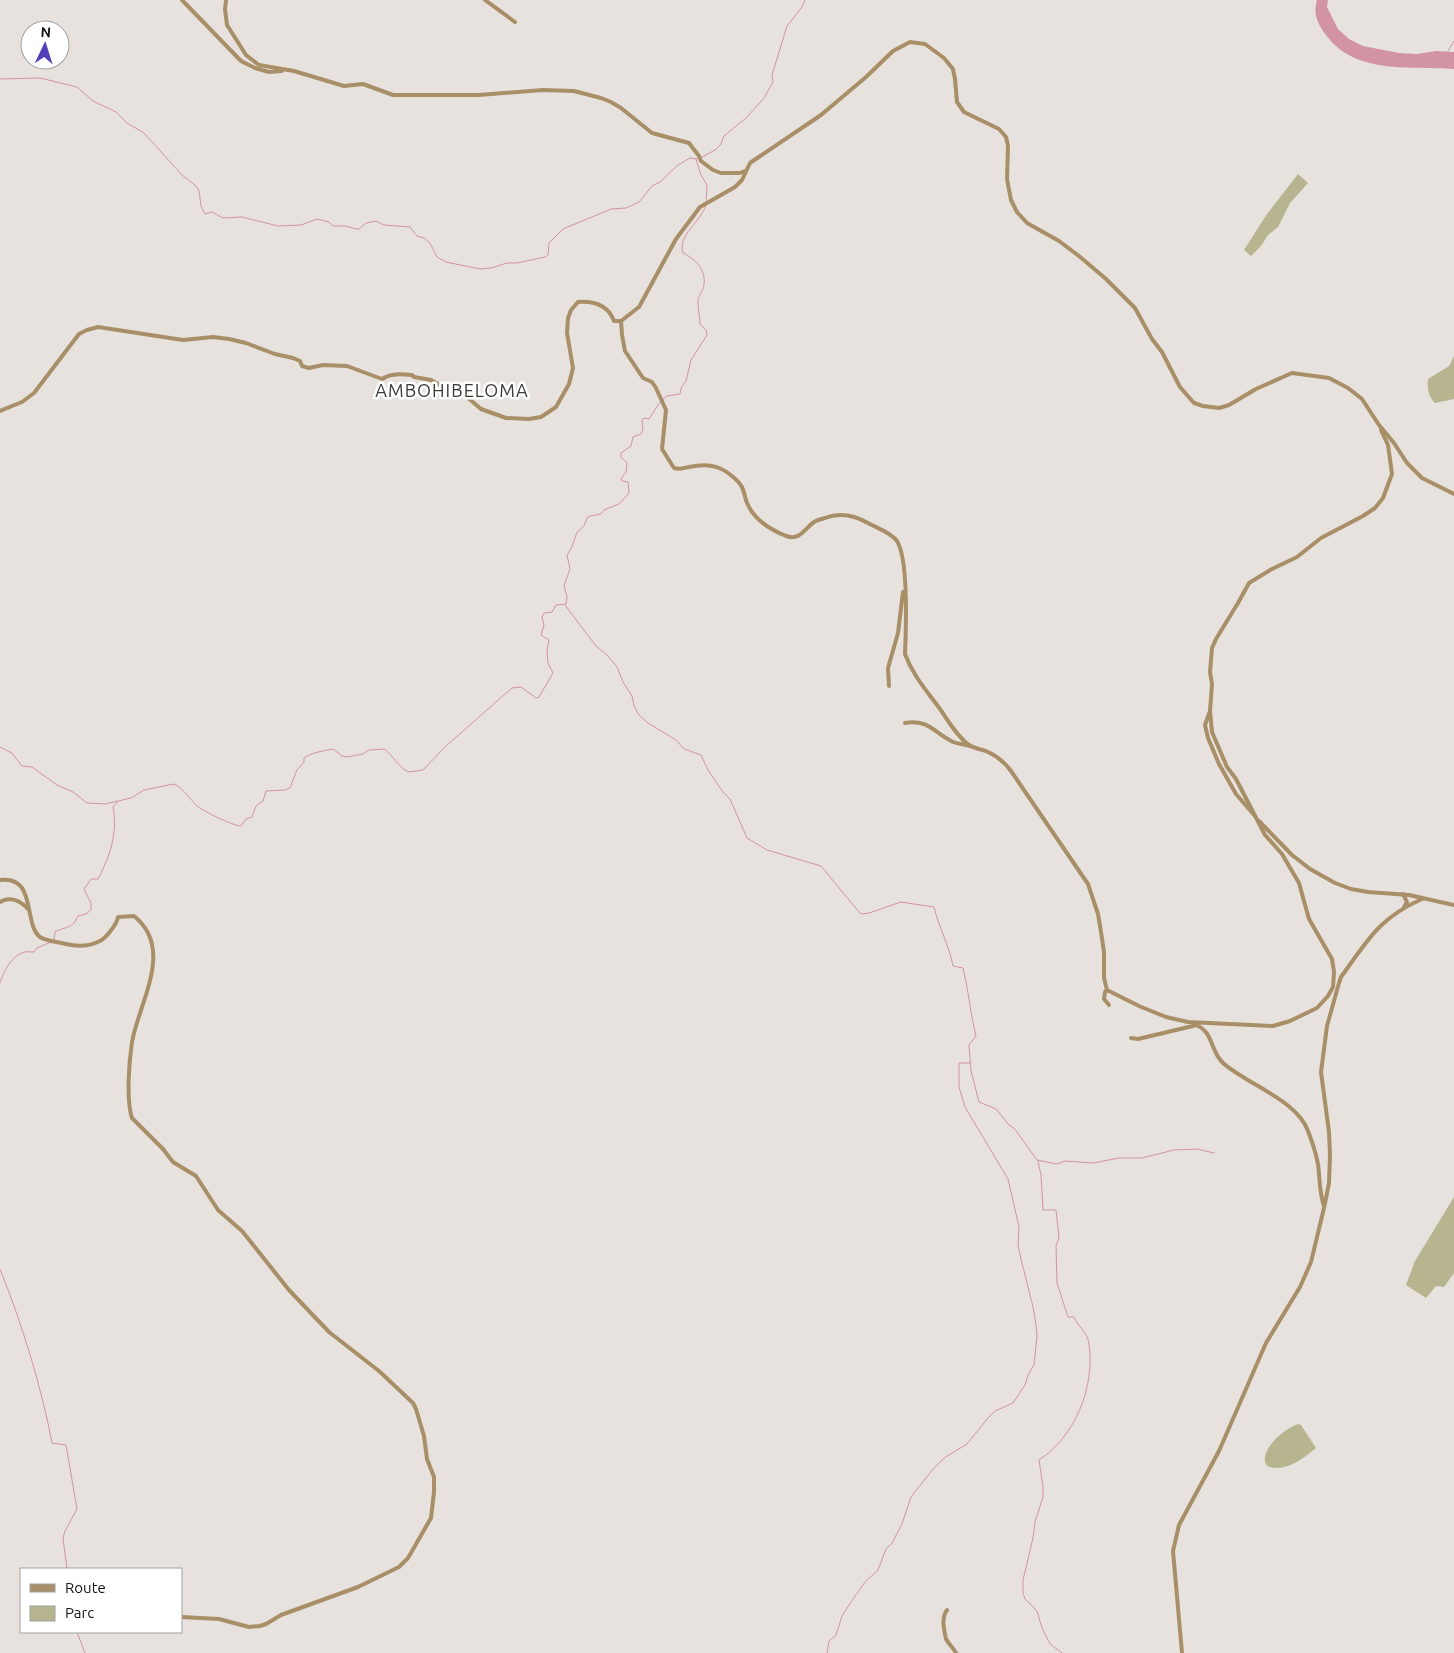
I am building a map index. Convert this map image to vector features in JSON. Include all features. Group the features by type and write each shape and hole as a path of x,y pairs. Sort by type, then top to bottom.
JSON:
{"street":[{"path":"182,0 241,61 269,72 287,70"},
{"path":"226,0 227,25 246,55 259,65 287,70 344,86 363,84 393,95 479,95 543,90 574,91 611,102 652,133 689,143 707,166 722,173 740,173 745,171"},
{"path":"485,0 515,22"},
{"path":"0,411 22,402 34,393 78,334 98,327 183,340 213,337 229,339 293,358 300,362 302,366 309,368 323,365 347,366 382,379 393,374 402,376 412,375 431,380 446,389 460,391 467,399 484,410 506,418 529,419 542,417 556,407 570,384 573,368 568,318 571,310 578,302 591,302 604,306 614,321 621,321 639,308 676,239 705,203 734,187 742,180 750,163 821,115 900,46 910,42 925,44 944,58 956,79 957,102 964,112 999,129 1006,137 1008,146 1007,180 1011,200 1017,212 1027,223 1059,241 1079,256 1106,279 1135,308 1152,339 1162,352 1180,387 1194,403 1218,408 1228,405 1277,378 1292,373 1329,378 1348,388 1362,399 1379,425 1422,478 1454,494"},
{"path":"621,321 626,351 643,378 652,382 666,410 662,432 662,449 674,468 680,470 689,466 708,465 720,468 730,474 742,486 748,506 757,518 770,528 787,536 794,538 801,535 814,522 840,514 854,516 867,522 896,540 903,560 906,600 906,654 909,665 917,680 941,710 952,728 970,746"},
{"path":"1188,1022 1273,1026 1290,1022 1317,1008 1333,987 1334,972 1332,959 1310,919 1299,883 1282,854 1264,835 1244,793 1227,767 1219,750 1212,732 1210,711 1212,684 1210,672 1212,648 1249,582 1297,557 1321,538 1363,516 1375,508 1383,498 1392,474 1388,445 1379,425"},
{"path":"889,686 888,668 898,633 904,587"},
{"path":"1210,711 1205,725 1218,764 1236,794 1292,855 1335,883 1352,889 1403,894 1454,904"},
{"path":"905,723 915,721 924,723 954,742 988,752 1004,762 1088,884 1098,914 1104,952 1104,978 1107,990 1104,999 1109,1005"},
{"path":"0,880 10,880 19,885 25,893 28,910"},
{"path":"1403,894 1407,902 1404,907"},
{"path":"0,902 14,899 23,903 39,936 83,946 89,946 104,939 117,923 118,917 134,916 139,920 151,940 152,969 150,986 132,1042 129,1088 132,1118 163,1149 173,1162 196,1176 218,1210 242,1231 289,1290 328,1332 379,1371 413,1403 424,1436 427,1459 434,1477 431,1518 408,1558 399,1567 358,1587 281,1615 260,1626 249,1627 219,1619 182,1617"},
{"path":"1182,1653 1173,1551 1175,1539 1183,1518 1219,1450 1266,1343 1300,1287 1311,1262 1324,1208 1330,1154 1322,1072 1327,1026 1339,983 1341,977 1371,935 1384,921 1404,907 1422,899"},
{"path":"1333,987 1339,983"},
{"path":"1107,990 1166,1017 1197,1025 1210,1038 1216,1054 1222,1062 1242,1078 1288,1106 1303,1121 1318,1163 1320,1192 1324,1208"},
{"path":"1131,1038 1138,1039 1197,1025"},
{"path":"947,1610 944,1616 946,1639 956,1653"}],"green space":[{"path":"1298,174 1308,183 1290,203 1278,227 1268,235 1251,256 1244,250 1267,214"},
{"path":"1454,356 1454,399 1435,403 1428,392 1428,379 1449,366"},
{"path":"1454,1197 1454,1273 1444,1287 1436,1286 1426,1298 1406,1285 1415,1261"},
{"path":"1298,1424 1301,1425 1316,1448 1293,1464 1281,1468 1267,1466 1265,1460 1269,1447 1286,1430"}],"shaded area":[{"path":"1317,0 1328,0 1327,7 1338,29 1349,39 1363,46 1399,53 1454,52 1454,69 1385,66 1368,63 1352,57 1338,48 1320,26 1316,14"}],"waterway":[{"path":"0,79 40,78 77,87 93,101 116,112 127,123 144,133 182,175 196,186 205,214 212,212 223,218 242,217 278,226 301,225 317,219 329,222 333,226 345,226 356,229 359,229 366,223 376,221 384,225 410,227 417,236 424,238 430,243 437,257 446,262 480,269 491,268 507,263 517,263 545,257 548,255 549,243 563,229 611,209 626,208 639,202 652,186 660,182 678,165 690,158 696,159 715,150 721,144 724,136 746,118 764,98 773,82 772,75 787,26 802,7 805,0"},
{"path":"1448,51 1454,41"},
{"path":"696,159 701,175 707,185 706,201"},
{"path":"663,399 667,396 680,394 681,388 686,381 691,360 707,335 706,330 700,324 698,307 698,299 704,285 702,270 692,258 683,253 682,246 686,234 706,205"},
{"path":"54,940 55,932 70,926 78,916 86,914 91,910 91,903 84,889 91,879 98,879 106,862 114,835 113,807 118,801 131,798 144,790 174,784 184,791 197,806 211,815 241,826 246,819 252,817 256,806 263,801 266,791 290,788 297,770 304,762 304,758 311,754 333,749 342,756 347,757 363,754 369,750 385,749 403,769 409,772 423,770 446,746 512,688 521,687 536,698 539,697 553,673 548,663 547,651 549,640 541,635 544,625 542,617 544,613 552,612 556,605 566,604 567,597 564,586 570,569 567,555 577,532 584,526 587,518 601,514 604,510 619,504 629,493 628,482 621,479 626,472 627,463 621,457 621,453 631,446 633,437 641,434 643,429 642,420 644,418 649,419 660,402"},
{"path":"565,605 596,646 617,667 623,682 632,696 634,706 639,715 648,723 676,740 684,749 701,755 708,770 730,799 747,838 767,850 821,866 861,914 901,902 934,907 953,966 963,968 976,1036 969,1045 971,1071 979,1102 996,1109 1009,1125 1014,1128 1037,1160 1057,1164 1065,1161 1093,1163 1119,1158 1142,1158 1174,1150 1197,1149 1214,1153"},
{"path":"0,747 12,753 22,766 32,767 57,785 73,792 87,803 106,804 117,801"},
{"path":"0,983 5,970 14,958 24,952 34,952 37,948 51,942"},
{"path":"827,1653 829,1641 836,1635 842,1616 865,1582 878,1570 886,1549 892,1543 902,1524 911,1497 944,1458 967,1444 995,1411 1013,1403 1025,1385 1034,1365 1037,1336 1036,1325 1018,1245 1019,1227 1008,1179 965,1107 959,1087 959,1063 970,1063"},
{"path":"1038,1161 1041,1175 1043,1210 1056,1210 1059,1238 1056,1246 1057,1283 1068,1317 1074,1317 1087,1337 1090,1360 1086,1393 1073,1424 1052,1450 1039,1460 1043,1497 1035,1522 1023,1580 1025,1599 1037,1611 1042,1628 1050,1644 1062,1653"},
{"path":"0,1269 30,1355 52,1443 66,1445 77,1509 63,1538 67,1568"},
{"path":"77,1633 85,1653"}],"district":[{"name":"AMBOHIBELOMA","path":"452,391"}]}
